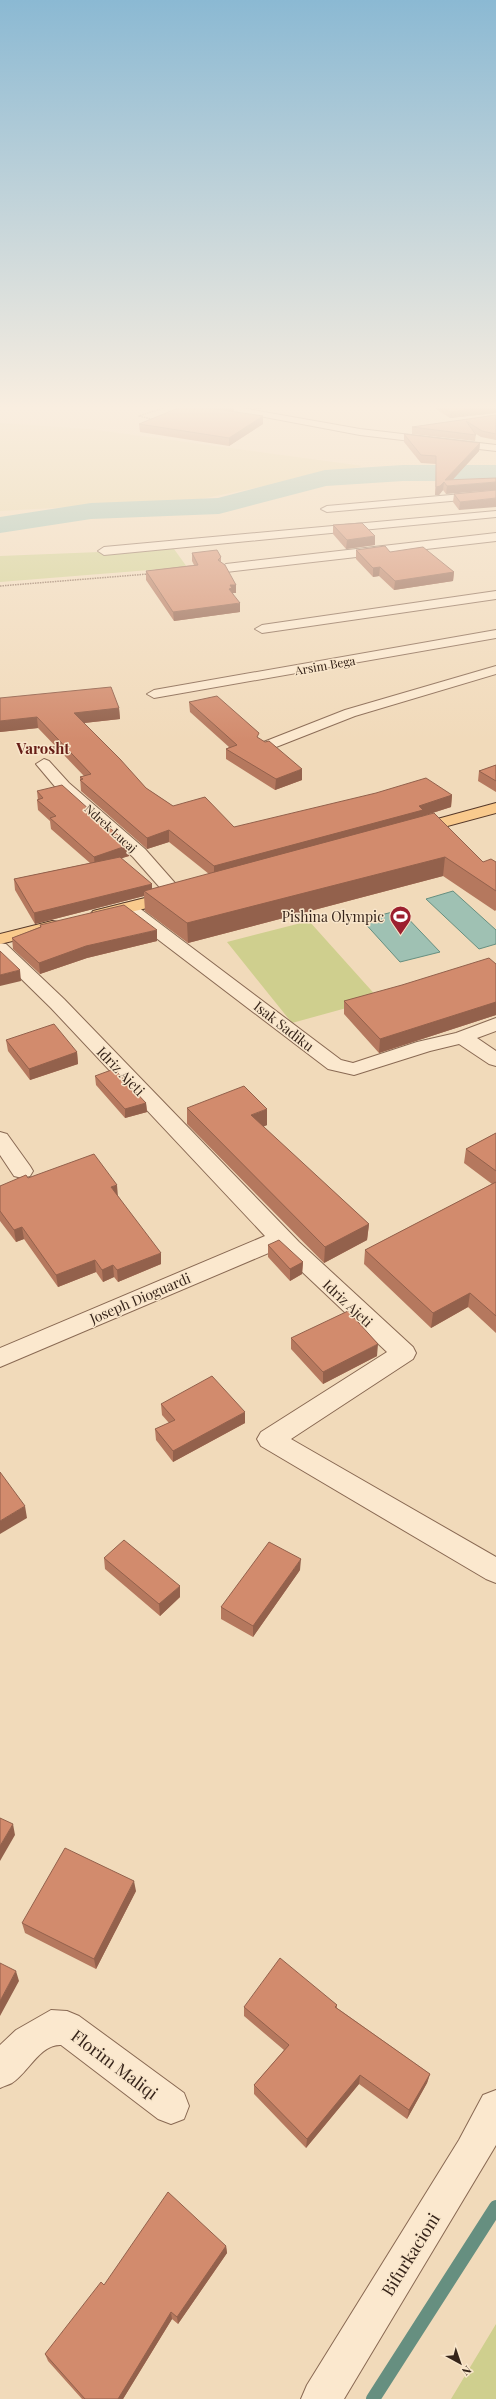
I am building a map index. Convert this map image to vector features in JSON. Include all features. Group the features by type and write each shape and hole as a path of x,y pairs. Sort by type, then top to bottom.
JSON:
{"main road":[{"path":"399,834 496,808"},
{"path":"0,939 183,893"}],"street":[{"path":"104,551 465,517"},
{"path":"226,568 496,537"},
{"path":"262,629 496,595"},
{"name":"Arsim Bega","path":"154,694 496,634"},
{"path":"266,746 350,712 496,670"},
{"name":"Ndrek Lucaj","path":"44,764 63,786 183,893"},
{"name":"Isak Sadiku","path":"128,908 335,1065 354,1069 424,1046 462,1037 496,1024"},
{"name":"Idriz Ajeti","path":"0,948 46,992 281,1238 353,1310 404,1353 270,1439 496,1571"},
{"path":"462,1037 496,1060"},
{"path":"0,1140 22,1171"},
{"name":"Joseph Dioguardi","path":"0,1358 281,1238"},
{"name":"Florim Maliqi","path":"0,2070 28,2042 51,2027 67,2028 171,2106"},
{"name":"Bifurkacioni","path":"321,2399 472,2153 496,2108"}],"path":[{"path":"0,586 155,574"}],"green space":[{"path":"174,549 187,567 0,582 0,556"},
{"path":"309,921 379,999 292,1023 227,942"},
{"path":"496,2324 496,2399 451,2399"}],"shaded area":[{"path":"453,891 496,930 496,944 479,949 426,899"},
{"name":"Pishina Olympic","path":"400,910 440,952 400,962 362,920"}],"building":[{"path":"362,523 375,536 347,540 333,525"},
{"path":"385,546 390,552 423,547 454,572 395,581 380,567 373,568 356,550"},
{"path":"217,550 221,557 218,560 225,565 236,585 230,585 232,588 229,589 240,603 173,612 146,571 198,565 192,553"},
{"path":"111,687 119,708 74,713 120,759 146,788 173,806 205,797 234,827 376,793 426,778 452,795 419,806 423,810 214,866 169,830 147,838 80,780 83,779 80,777 91,774 37,717 0,721 0,698"},
{"path":"217,696 259,733 257,737 265,742 269,741 302,769 276,779 226,749 237,745 189,702"},
{"path":"496,765 496,781 479,771"},
{"path":"62,785 129,845 94,857 50,818 56,816 37,800 43,798 37,791"},
{"path":"434,813 483,862 491,859 496,862 496,891 445,857 187,923 144,891"},
{"path":"120,857 152,884 34,913 14,879"},
{"path":"124,905 157,930 86,946 39,963 12,938 41,927 40,925"},
{"path":"0,951 20,970 0,975"},
{"path":"489,958 496,964 496,1002 380,1039 344,1001 402,985"},
{"path":"54,1024 77,1052 29,1069 6,1040"},
{"path":"114,1069 146,1103 125,1109 95,1076"},
{"path":"244,1086 267,1109 251,1115 369,1224 325,1247 187,1108"},
{"path":"496,1133 496,1171 466,1149"},
{"path":"94,1154 117,1185 111,1187 161,1253 117,1270 113,1265 102,1270 95,1260 56,1275 22,1227 14,1230 0,1211 0,1186 26,1175 28,1178"},
{"path":"496,1182 496,1316 470,1293 433,1313 365,1250"},
{"path":"279,1240 303,1262 290,1269 268,1245"},
{"path":"348,1311 378,1344 323,1372 291,1338"},
{"path":"212,1376 245,1412 173,1451 155,1429 175,1420 161,1404"},
{"path":"0,1472 25,1506 0,1521"},
{"path":"124,1540 180,1586 159,1604 104,1558"},
{"path":"269,1542 301,1559 253,1626 221,1607"},
{"path":"0,1818 13,1824 0,1846"},
{"path":"65,1848 134,1881 94,1959 22,1923"},
{"path":"280,1958 337,2005 335,2007 430,2074 409,2110 360,2075 307,2139 254,2085 289,2045 244,2007"},
{"path":"0,1963 16,1971 0,2001"},
{"path":"168,2192 226,2246 177,2317 171,2312 118,2399 85,2399 45,2354 101,2282 104,2285"}],"waterway":[{"path":"0,525 52,517"},
{"path":"373,2399 496,2207"}],"place":[{"name":"Pishina Olympic","path":"400,936"}],"district":[{"name":"Varosht","path":"43,748"}]}
